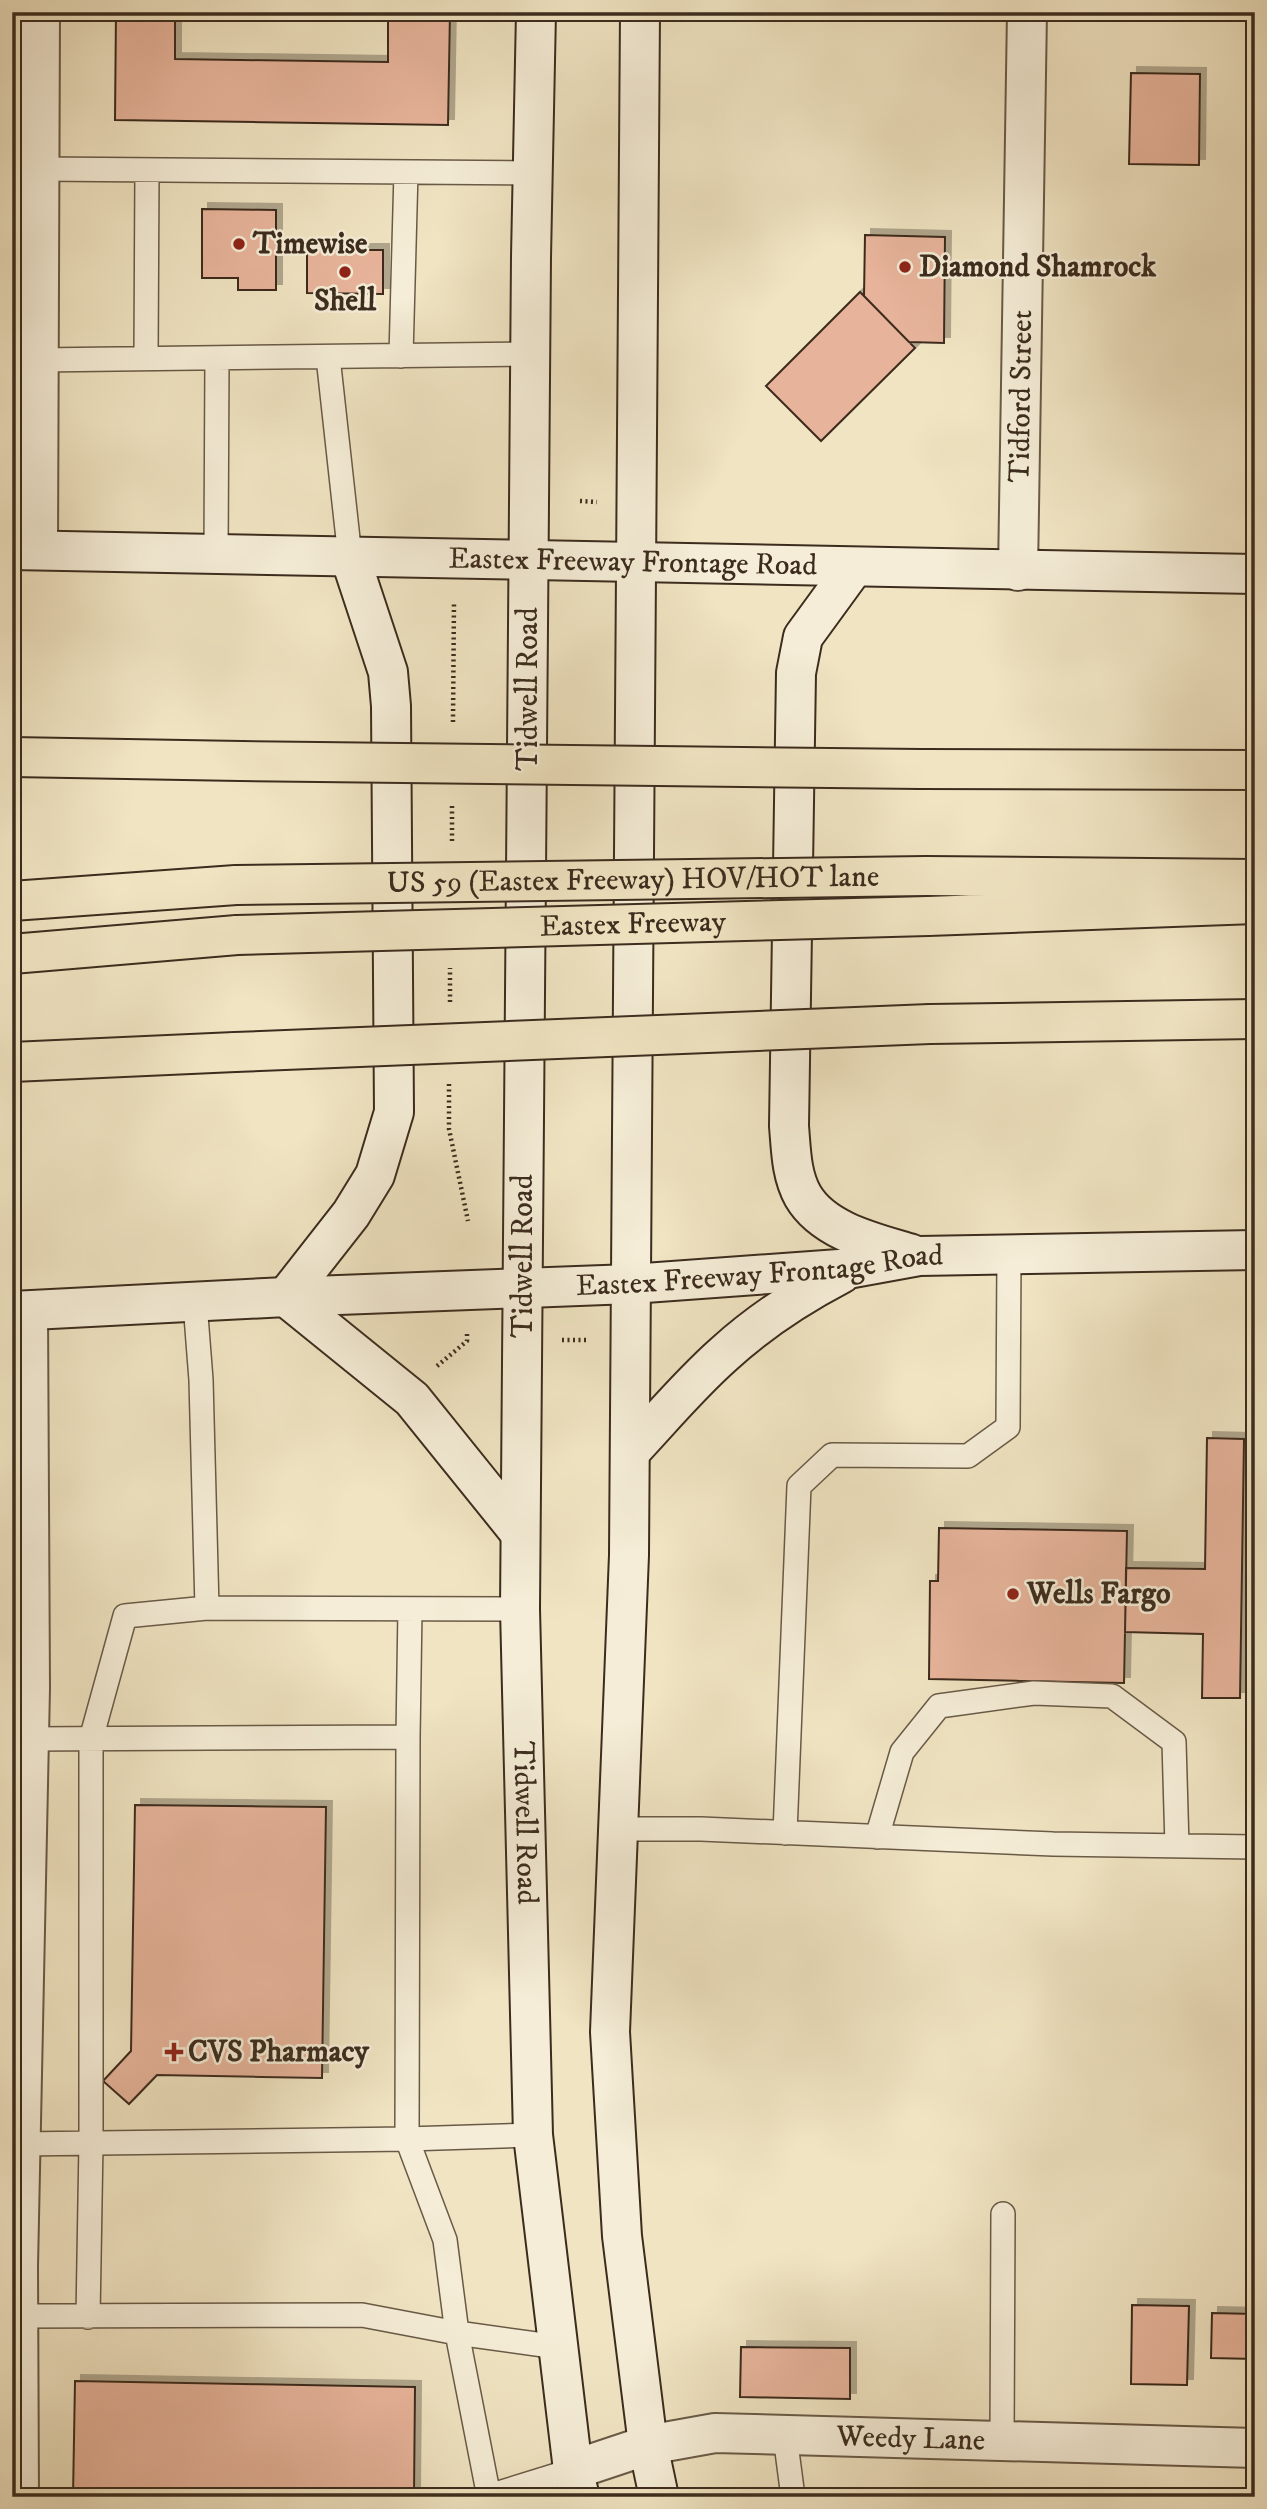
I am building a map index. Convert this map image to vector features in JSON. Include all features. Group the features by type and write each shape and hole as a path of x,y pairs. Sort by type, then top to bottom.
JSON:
{"highway":[{"path":"12,757 921,769 1255,770"},
{"name":"US 59 (Eastex Freeway) HOV/HOT lane","path":"12,881 236,885 926,876 1255,879"},
{"path":"12,901 236,885"},
{"name":"Eastex Freeway","path":"12,954 237,935 1255,904"},
{"path":"12,936 237,935"},
{"path":"12,1062 930,1024 1255,1019"}],"main road":[{"path":"25,550 38,360 40,12"},
{"name":"Tidwell Road","path":"536,12 528,560 520,1609 533,2135 577,2483"},
{"path":"640,12 629,1555 610,2032 622,2236 648,2445 659,2497"},
{"name":"Tidford Street","path":"1018,570 1027,12"},
{"name":"Eastex Freeway Frontage Road","path":"25,550 1255,574"},
{"path":"350,557 388,673 391,706 394,1112 375,1175 351,1214 286,1297 412,1399 520,1533"},
{"path":"854,567 803,637 796,673 789,1126 793,1167 803,1196 826,1221 851,1235 919,1256"},
{"name":"Eastex Freeway Frontage Road","path":"20,1311 286,1297 631,1284 853,1268 919,1256 1255,1250"},
{"path":"629,1452 734,1345 772,1315 853,1268"},
{"path":"19,2497 20,2144 29,1739 20,1311"},
{"name":"Weedy Lane","path":"577,2483 648,2445 715,2433 1255,2448"}],"lane":[{"path":"40,169 533,173"},
{"path":"146,358 147,170"},
{"path":"401,356 406,172"},
{"path":"38,360 531,354"},
{"path":"328,356 350,557"},
{"path":"216,554 217,358"},
{"path":"785,1833 800,1486 832,1455 968,1456 1009,1427 1009,1254"},
{"path":"195,1303 201,1381 207,1608"},
{"path":"88,2317 91,1739 125,1616 207,1608 520,1609"},
{"path":"410,1609 407,2139 444,2240 457,2333 489,2497 577,2483"},
{"path":"877,1837 902,1752 939,1706 1034,1693 1112,1696 1174,1742 1177,1846"},
{"path":"29,1739 408,1737"},
{"path":"619,1829 701,1829 1053,1844 1255,1847"},
{"path":"20,2144 533,2135"},
{"path":"1002,2441 1003,2214"},
{"path":"18,2316 362,2315 457,2333 558,2347"},
{"path":"785,2436 793,2497"}],"path":[{"path":"437,1366 469,1341 467,1332"},
{"path":"561,1340 588,1340"}],"building":[{"path":"116,12 175,12 175,59 388,62 388,12 450,12 448,125 115,120"},
{"path":"1131,73 1200,74 1199,165 1129,164"},
{"name":"Timewise","path":"202,209 276,210 276,290 238,290 238,278 202,278"},
{"name":"Diamond Shamrock","path":"865,235 945,237 944,343 909,342 864,296"},
{"name":"Shell","path":"307,250 383,250 383,294 307,293"},
{"name":"Diamond Shamrock","path":"860,292 915,348 821,441 766,386"},
{"path":"1207,1438 1244,1439 1240,1698 1202,1698 1203,1634 1125,1632 1126,1568 1205,1569"},
{"path":"939,1528 1127,1531 1124,1683 929,1679 930,1581 938,1581"},
{"path":"135,1805 326,1807 322,2078 157,2075 129,2104 103,2081 131,2051"},
{"path":"1132,2305 1189,2306 1187,2385 1131,2384"},
{"path":"1212,2313 1255,2314 1255,2359 1211,2358"},
{"path":"741,2347 850,2348 850,2399 740,2397"},
{"path":"75,2381 415,2387 414,2497 73,2497"}],"place":[{"name":"Timewise","path":"239,244"},
{"name":"Diamond Shamrock","path":"905,267"},
{"name":"Shell","path":"345,272"},
{"name":"Wells Fargo","path":"1013,1594"},
{"name":"CVS Pharmacy","path":"174,2052"}]}
